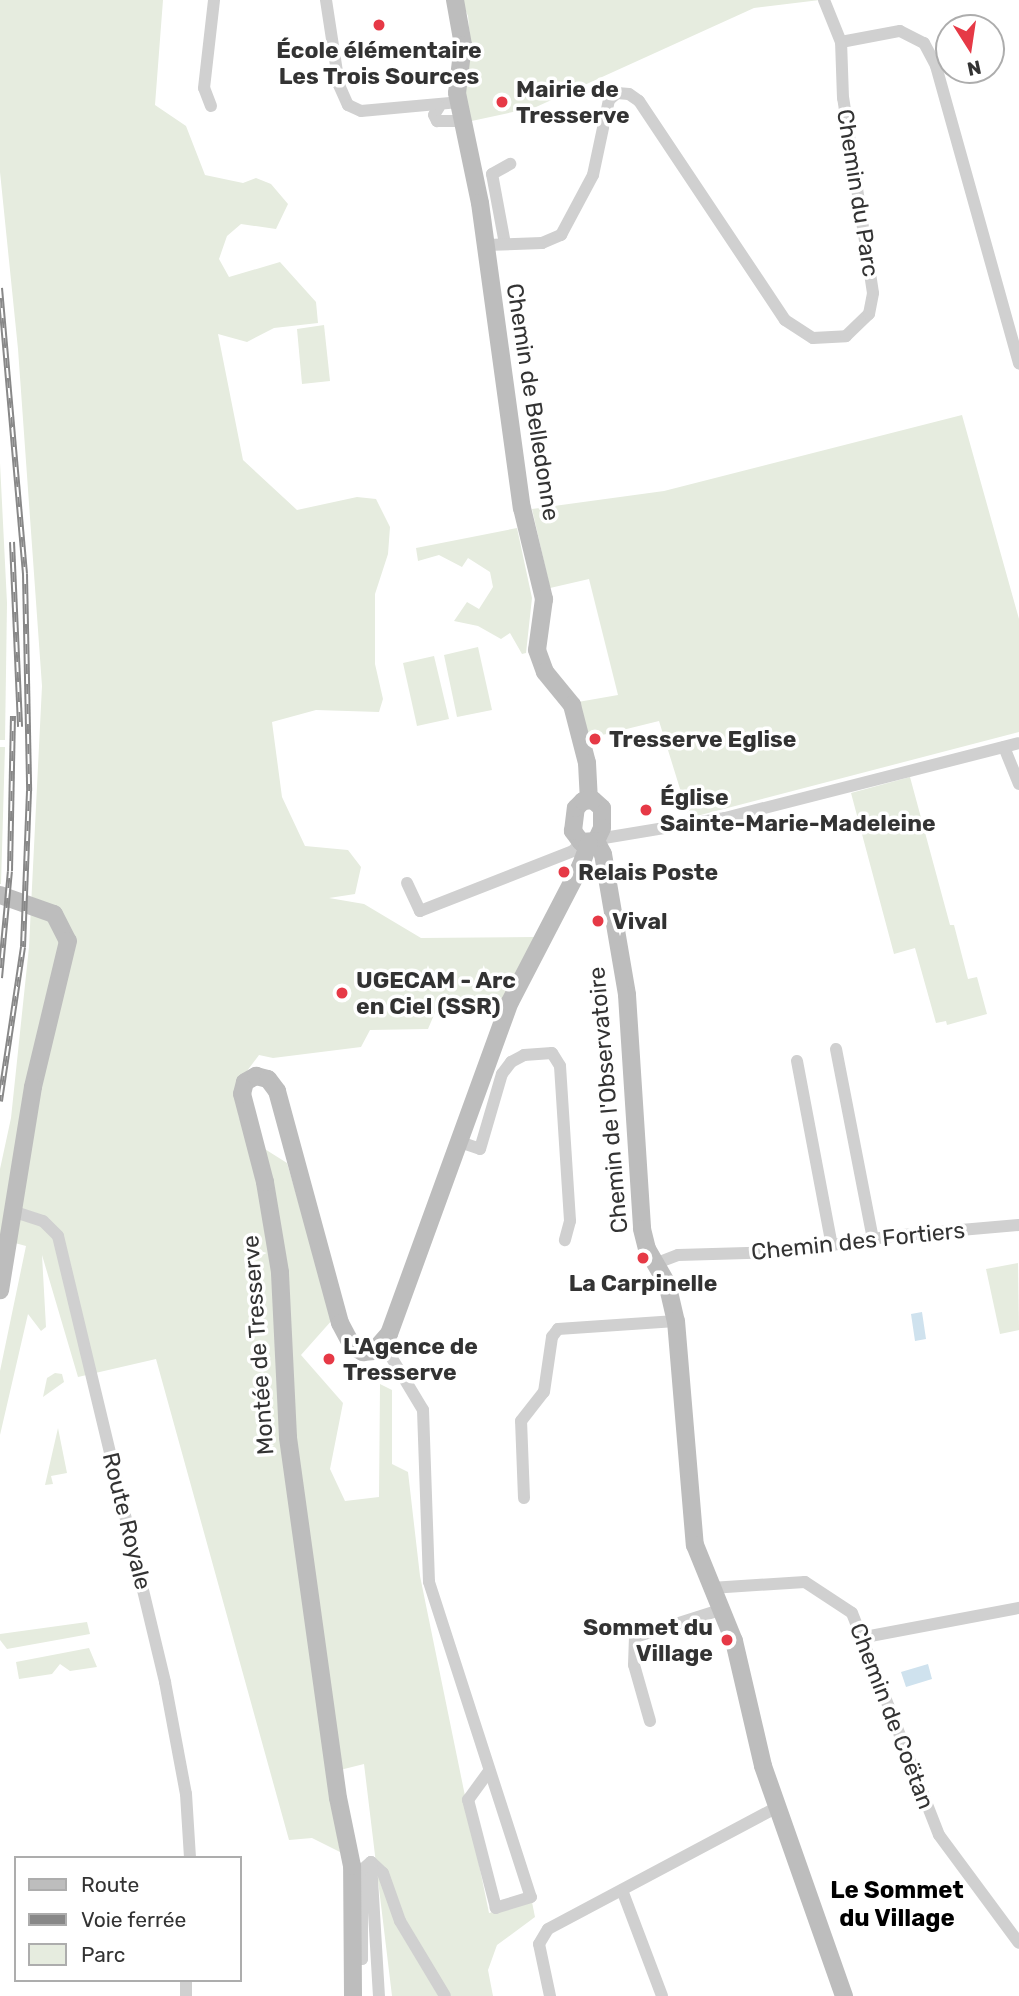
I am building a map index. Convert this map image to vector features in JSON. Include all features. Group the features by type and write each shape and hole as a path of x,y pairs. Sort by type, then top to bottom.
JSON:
{"street":[{"path":"211,106 204,88 214,0"},
{"path":"326,0 339,85 348,105 361,111 439,107 459,102"},
{"name":"Chemin de Belledonne","path":"455,0 463,46 456,82 486,245 522,508 544,599 538,657 572,705 587,763 589,800"},
{"path":"824,0 841,43 900,31 918,38 930,53 1019,365"},
{"name":"Chemin du Parc","path":"486,245 551,242 561,235 593,175 609,100 617,93 629,94 639,101 785,320 813,338 846,335 869,314 873,293 843,98 841,43"},
{"path":"439,107 434,115 437,121 463,121"},
{"path":"505,244 492,174 510,164"},
{"path":"488,1772 468,1800 496,1908 531,1898 488,1772 429,1582 423,1410 384,1345 510,1002 544,933 597,838 602,808 589,800 578,804 573,823 575,835 597,838 725,818 1019,743"},
{"path":"1003,747 1019,784"},
{"path":"407,883 420,911 573,851 597,838"},
{"name":"Chemin de l'Observatoire","path":"597,838 603,854 627,995 642,1229 657,1263 676,1321 693,1535 711,1588 734,1641 776,1808 844,1996"},
{"path":"0,895 54,914 68,941 33,1087 15,1212 0,1290"},
{"path":"836,1049 873,1239"},
{"path":"460,1142 480,1149 502,1074 511,1062 524,1055 552,1052 560,1066 570,1221 565,1240"},
{"path":"797,1061 832,1246"},
{"name":"Montée de Tresserve","path":"353,1996 352,1866 338,1798 288,1437 274,1227 242,1102 249,1078 262,1076 277,1091 347,1340 363,1352 384,1345"},
{"name":"Route Royale","path":"15,1212 44,1221 58,1236 165,1682 186,1794 190,1856"},
{"name":"Chemin des Fortiers","path":"657,1263 678,1255 785,1252 873,1239 1019,1226"},
{"path":"524,1498 522,1421 544,1392 552,1337 558,1329 676,1321"},
{"name":"Chemin de Coëtan","path":"711,1588 805,1582 852,1614 865,1637 939,1835 1019,1942"},
{"path":"865,1637 1019,1608"},
{"path":"650,1721 634,1665 635,1637 720,1610"},
{"path":"550,1996 539,1944 545,1932 776,1808"},
{"path":"354,1959 362,1959 362,1870 371,1862"},
{"path":"371,1862 379,1996"},
{"path":"371,1862 383,1873 400,1921 445,1996"},
{"path":"622,1890 663,1996"}],"green space":[{"path":"0,0 163,0 155,105 186,126 205,175 243,183 256,178 271,184 288,204 276,229 241,224 227,236 219,259 229,277 280,262 316,302 318,323 274,328 247,342 218,334 243,460 297,510 357,497 376,499 390,527 388,554 375,594 375,664 383,699 379,712 316,710 272,722 282,797 305,846 348,850 361,867 355,894 329,898 364,904 421,938 535,937 498,1014 439,1003 428,1029 370,1030 361,1047 273,1058 259,1055 235,1087 239,1118 260,1146 287,1163 333,1319 301,1355 343,1403 330,1469 345,1501 379,1497 380,1384 392,1390 392,1464 408,1472 420,1576 489,1913 532,1902 535,1917 497,1945 488,1970 493,1996 392,1996 364,1764 328,1773 340,1852 312,1838 289,1840 156,1359 78,1377 42,1255 46,1327 41,1331 28,1314 0,1435 0,1371 26,1246 0,1239 0,1169 11,1118 29,947 42,686 18,349 0,172"},
{"path":"461,0 820,0 754,8 536,107 467,122 463,87 471,50 468,16"},
{"path":"324,325 330,381 302,384 297,329"},
{"path":"962,415 1019,619 1019,732 689,818 659,721 586,739 578,702 618,695 589,579 550,588 532,509 664,491"},
{"path":"0,463 7,603 5,740 0,740"},
{"path":"517,528 532,598 526,653 522,654 510,633 501,639 478,626 454,621 467,602 479,609 493,587 490,572 468,558 462,567 439,555 418,561 416,548"},
{"path":"478,647 492,710 457,717 444,655"},
{"path":"434,656 449,719 417,726 403,663"},
{"path":"0,747 5,747 1,884 0,884"},
{"path":"910,777 950,925 954,925 968,979 977,977 987,1014 947,1025 946,1021 936,1023 915,948 894,954 851,793"},
{"path":"1018,1263 1019,1330 1000,1334 986,1269"},
{"path":"55,1373 62,1374 64,1382 43,1397 47,1378"},
{"path":"58,1428 67,1473 51,1476 53,1484 45,1485"},
{"path":"87,1622 90,1634 7,1649 0,1640 0,1634"},
{"path":"89,1648 97,1667 70,1671 60,1664 52,1674 19,1679 16,1662"}],"water":[{"path":"922,1312 926,1339 915,1341 911,1314"},
{"path":"928,1664 932,1679 906,1687 901,1672"}],"railway":[{"path":"0,288 25,574 29,791 23,947 0,1101"},
{"path":"12,542 20,727"},
{"path":"0,978 10,871 13,716"}],"place":[{"name":"École élémentaire Les Trois Sources","path":"379,25"},
{"name":"Mairie de Tresserve","path":"502,102"},
{"name":"Tresserve Eglise","path":"595,739"},
{"name":"Église Sainte-Marie-Madeleine","path":"646,810"},
{"name":"Relais Poste","path":"564,872"},
{"name":"Vival","path":"598,921"},
{"name":"UGECAM - Arc en Ciel (SSR)","path":"342,993"},
{"name":"La Carpinelle","path":"643,1258"},
{"name":"L'Agence de Tresserve","path":"329,1359"},
{"name":"Sommet du Village","path":"727,1640"}],"district":[{"name":"Le Sommet du Village","path":"897,1905"}]}
